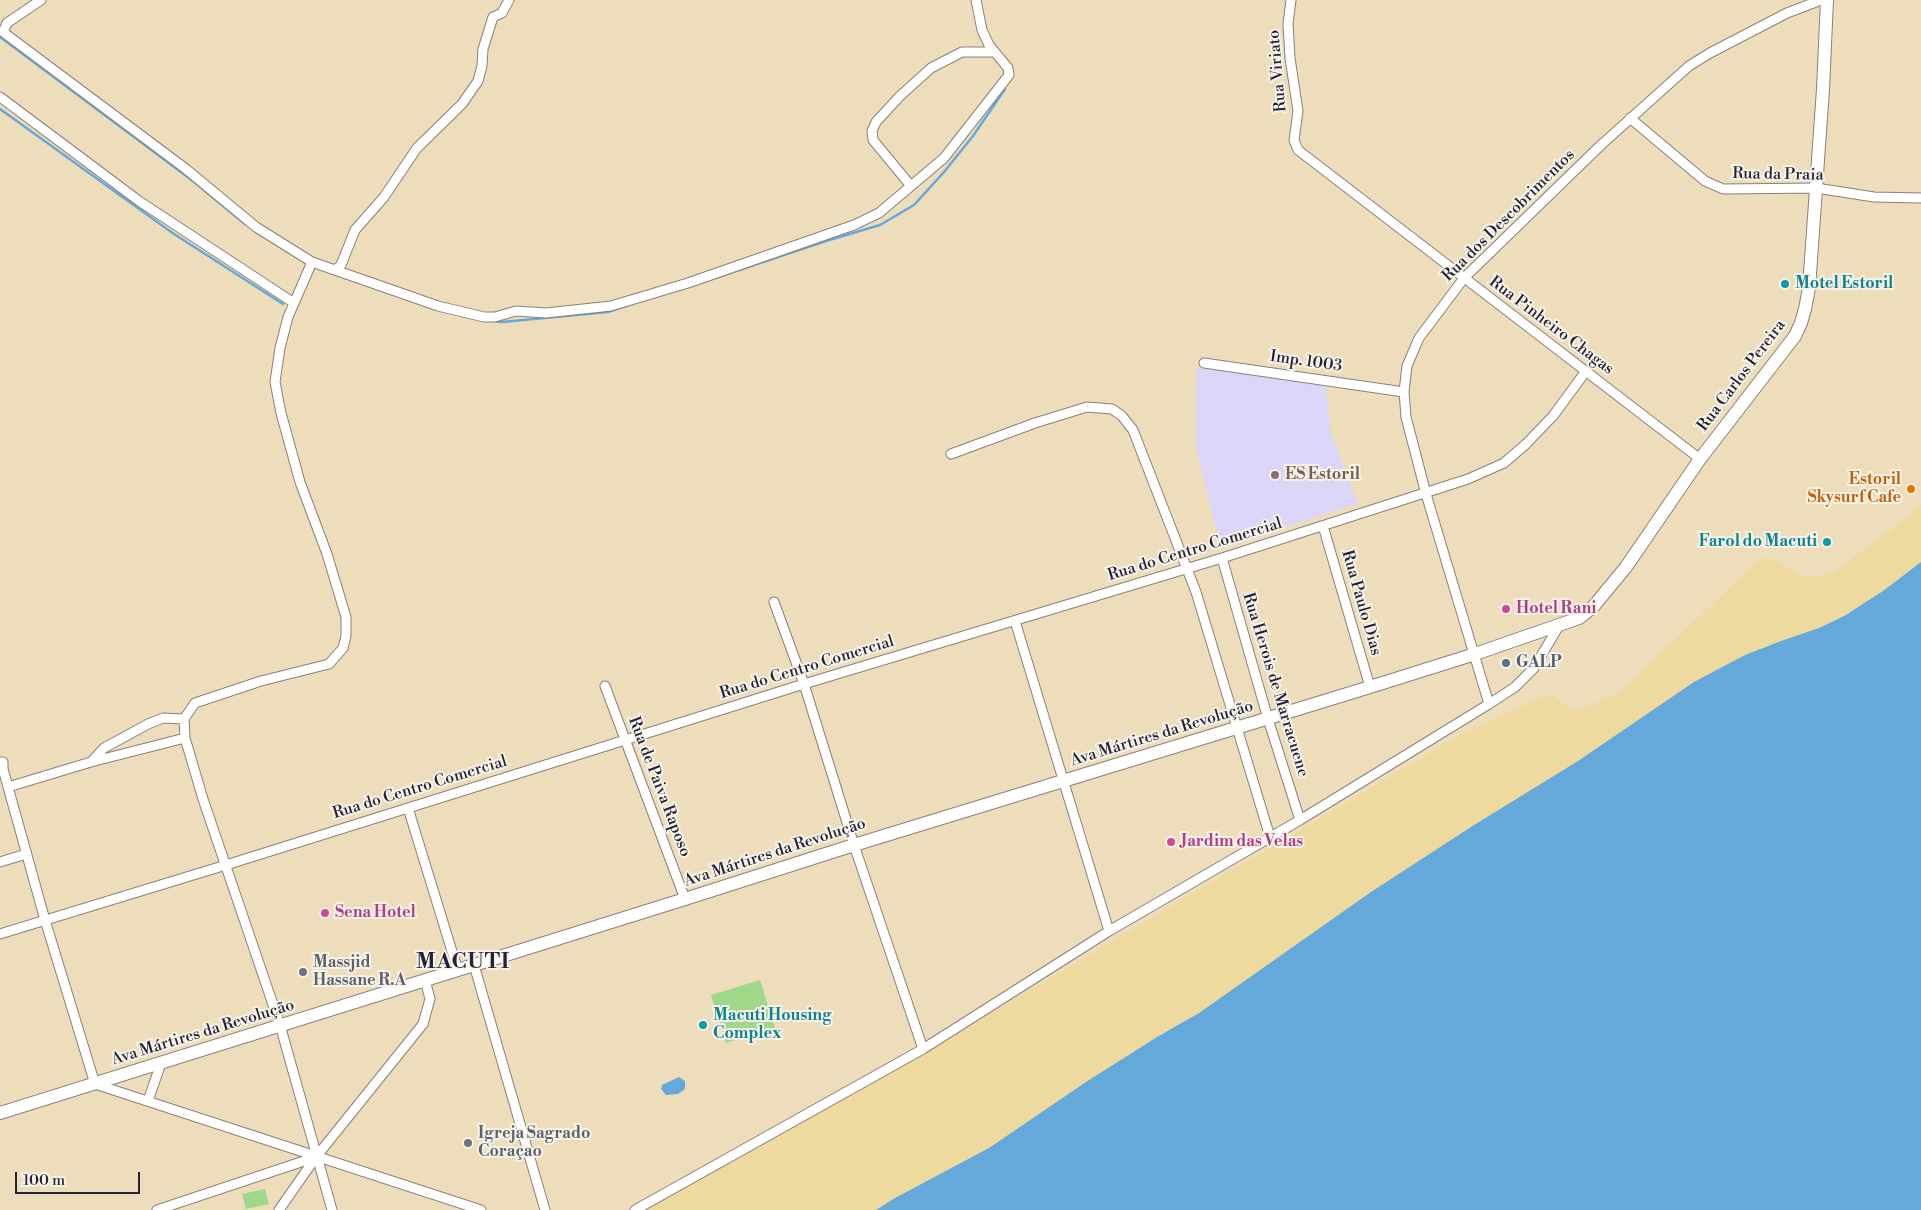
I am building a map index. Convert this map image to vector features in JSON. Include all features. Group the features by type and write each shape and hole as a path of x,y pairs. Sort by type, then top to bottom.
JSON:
{"street":[{"path":"41,0 7,23 3,32 186,169 256,227 312,262 438,306 484,316 495,316 516,311 546,313 611,306 688,283 854,225 879,214 944,158 1009,75 1008,68 994,52 982,30 976,0"},
{"path":"335,270 341,265 355,230 384,197 417,148 462,104 478,81 482,66 483,49 493,17 502,13 509,0"},
{"name":"Rua Viriato","path":"1291,0 1288,24 1290,58 1298,111 1294,140"},
{"name":"Rua dos Descobrimentos","path":"1489,704 1426,494 1406,417 1404,392 1407,366 1419,338 1464,278 1630,118 1688,66 1710,52 1787,13 1821,0"},
{"name":"Rua Carlos Pereira","path":"1560,624 1579,618 1593,607 1626,567 1700,459 1795,336 1801,323 1809,288 1823,89 1827,0"},
{"path":"911,186 873,140 872,132 876,122 900,96 931,68 962,52 994,52"},
{"path":"0,98 138,201 294,303"},
{"name":"Rua da Praia","path":"1630,118 1705,181 1723,189 1816,188 1874,197 1921,198"},
{"name":"Rua Pinheiro Chagas","path":"1294,140 1298,150 1700,459"},
{"path":"312,262 294,303 280,348 275,382 281,414 300,482 346,617 346,636 343,648 329,664 261,681 195,703 184,719 185,738 203,799 280,1025 332,1210"},
{"name":"Imp. 1003","path":"1204,363 1404,392"},
{"name":"Rua do Centro Comercial","path":"0,934 804,684 1222,558 1468,480 1504,463 1526,444 1553,416 1586,371"},
{"path":"950,454 1035,423 1086,407 1112,409 1122,416 1133,430 1205,619 1270,837"},
{"name":"Rua Paulo Dias","path":"1323,526 1370,688"},
{"name":"Rua Herois de Marracuene","path":"1222,558 1268,719 1300,820"},
{"path":"774,602 804,684 854,845 923,1048"},
{"path":"1015,621 1109,931"},
{"path":"635,1210 923,1048 1109,931 1300,820 1489,704 1515,687 1534,668 1560,624"},
{"name":"Ava Mártires da Revolução","path":"0,1113 854,845 1370,688 1560,624"},
{"name":"Rua de Paiva Raposo","path":"605,686 685,899"},
{"path":"91,762 104,748 148,724 163,718 184,719"},
{"path":"8,787 91,762 185,738"},
{"path":"0,762 3,762 3,769 26,854 95,1084 481,1210"},
{"path":"408,808 458,970"},
{"path":"0,862 26,854"},
{"path":"474,965 545,1210"},
{"path":"279,1210 316,1157 423,1024 430,999 426,980"},
{"path":"148,1101 161,1064"},
{"path":"157,1210 316,1157"}],"shaded area":[{"name":"ES Estoril","path":"1196,368 1326,386 1331,434 1358,503 1221,549 1196,448"}],"green space":[{"path":"760,980 775,1028 726,1043 711,995"},
{"path":"265,1189 269,1204 246,1209 242,1194"}],"sand":[{"path":"1921,503 1921,562 1865,603 1819,628 1764,647 1717,669 1578,761 1474,825 1371,892 1199,1013 1086,1082 989,1148 876,1210 642,1210 924,1055 1028,991 1462,734 1545,696 1553,695 1570,708 1577,710 1619,692 1759,560 1767,558 1777,561 1799,574 1809,577 1834,572 1912,514"}],"water":[{"path":"1921,562 1921,1210 876,1210 989,1148 1086,1082 1199,1013 1371,892 1474,825 1578,761 1694,682 1745,655 1819,628 1844,616 1883,591"},
{"path":"679,1077 685,1081 685,1089 678,1094 666,1095 661,1089 662,1085"}],"waterway":[{"path":"0,37 193,181 245,224"},
{"path":"703,282 880,225 914,205 973,136 1005,89"},
{"path":"0,109 174,234 283,304"},
{"path":"256,232 285,250"},
{"path":"493,321 502,322 608,312 629,305"}],"place":[{"name":"Motel Estoril","path":"1785,284"},
{"name":"ES Estoril","path":"1275,475"},
{"name":"Estoril Skysurf Cafe","path":"1911,489"},
{"name":"Farol do Macuti","path":"1827,542"},
{"name":"Hotel Rani","path":"1506,609"},
{"name":"GALP","path":"1506,663"},
{"name":"Jardim das Velas","path":"1171,842"},
{"name":"Sena Hotel","path":"325,913"},
{"name":"Massjid Hassane R.A","path":"303,972"},
{"name":"Macuti Housing Complex","path":"703,1025"},
{"name":"Igreja Sagrado Coraçao","path":"468,1143"}],"district":[{"name":"MACUTI","path":"463,963"}]}
